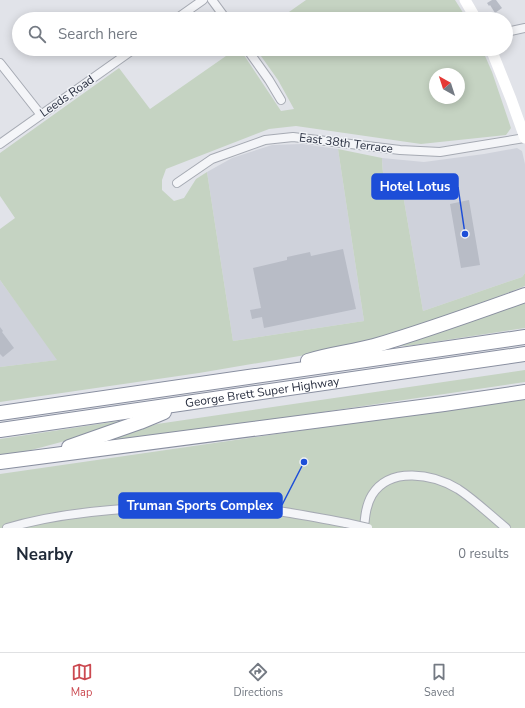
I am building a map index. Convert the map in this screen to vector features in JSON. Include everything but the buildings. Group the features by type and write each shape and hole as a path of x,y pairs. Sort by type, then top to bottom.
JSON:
{"highway":[{"path":"266,374 318,358 372,347 438,327 525,295"},
{"name":"George Brett Super Highway","path":"0,413 525,337"},
{"name":"George Brett Super Highway","path":"0,430 525,354"},
{"path":"0,462 525,392"},
{"path":"46,455 105,433 140,422 183,404"}],"main road":[{"path":"465,0 472,12"},
{"path":"494,56 512,99 525,138"}],"street":[{"path":"186,12 203,0"},
{"path":"212,0 221,12"},
{"path":"513,31 525,28"},
{"name":"Leeds Road","path":"0,144 124,56"},
{"path":"252,56 281,100"},
{"path":"0,63 41,115"},
{"name":"East 38th Terrace","path":"177,182 212,159 265,140 293,137 400,150 440,152 525,138"},
{"path":"364,528 367,508 372,495 376,490 390,479 408,476 433,479 451,486 464,494 506,528"},
{"path":"7,528 40,519 76,513 142,508 197,507 250,508 306,515 368,528"}],"shaded area":[{"path":"302,144 338,149 364,321 233,341 207,172 232,158 272,145"},
{"path":"517,148 522,151 525,164 525,273 522,277 423,311 402,189 391,185 383,176 382,158 424,162"},
{"path":"0,280 58,360 0,367"}],"green space":[{"path":"306,0 455,0 463,12 289,12"},
{"path":"226,56 245,56 281,111 294,109 278,80 261,56 485,56 511,128 506,135 421,144 296,126 269,129 166,169 162,180 162,190 174,201 184,198 196,179 207,172 233,341 364,321 338,149 382,158 383,175 391,184 402,189 423,311 522,277 525,273 525,286 390,339 199,373 0,402 0,367 57,360 0,280 0,229 15,218 0,196 0,153 119,68 150,109"},
{"path":"525,303 525,328 414,345 390,347"},
{"path":"525,370 525,382 93,446 112,438 157,424"},
{"path":"525,398 525,528 0,528 0,474"},
{"path":"119,421 120,423 60,442 0,456 0,439"}],"place":[{"name":"Hotel Lotus","path":"465,234"},
{"name":"Truman Sports Complex","path":"304,462"}]}
